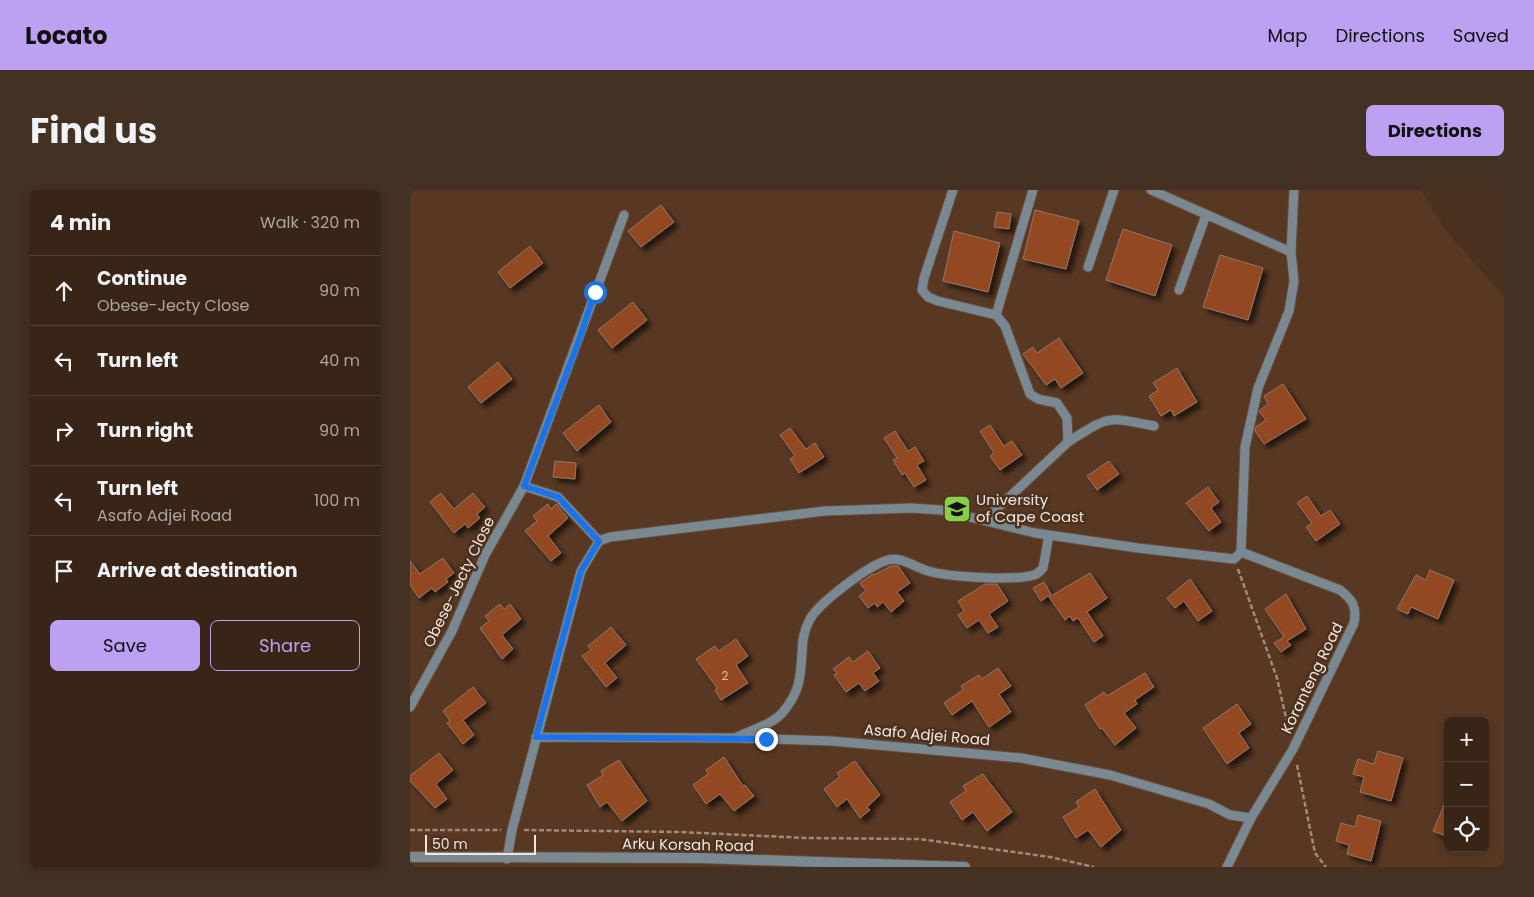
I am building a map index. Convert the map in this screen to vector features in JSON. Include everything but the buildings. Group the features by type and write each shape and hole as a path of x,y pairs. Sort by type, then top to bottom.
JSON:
{"street":[{"name":"Arku Korsah Road","path":"410,857 507,859 700,858 965,867"}],"lane":[{"path":"953,190 924,278 922,290 928,297 938,301 996,315 1005,326 1030,394 1038,399 1057,403 1063,410 1067,418 1068,442"},
{"path":"996,315 1033,190"},
{"path":"1088,267 1114,190"},
{"path":"507,859 512,830 581,571 599,541 610,537 825,511 931,509 1049,535 1234,559 1241,552 1245,447 1258,388 1289,311 1294,281 1291,252 1294,190"},
{"path":"1154,191 1291,252"},
{"name":"Obese-Jecty Close","path":"410,707 452,631 485,555 524,486 624,215"},
{"path":"1179,290 1206,215"},
{"path":"985,520 1068,442 1101,421 1109,419 1154,426"},
{"path":"524,486 558,497 599,541"},
{"path":"736,738 772,721 782,713 793,698 800,681 803,640 811,617 857,576 886,560 893,560 904,561 928,571 964,577 1033,576 1043,568 1049,535"},
{"name":"Koranteng Road","path":"1241,552 1340,590 1351,598 1356,611 1354,623 1293,749 1251,818"},
{"name":"Asafo Adjei Road","path":"536,737 736,738 870,743 1021,758 1110,775 1209,804 1230,815 1251,818"},
{"path":"1227,867 1251,818"}],"path":[{"path":"1234,559 1277,678 1315,853 1326,867"},
{"path":"410,830 681,832 805,838 919,839 1050,857 1094,867"}],"shaded area":[{"name":"University of Cape Coast","path":"410,190 1421,190 1446,231 1504,296 1504,867 410,867"}],"place":[{"name":"University of Cape Coast","path":"957,509"}],"route":[{"path":"595,292 578,343 524,486 558,497 599,541 581,571 536,737 766,739"}]}
